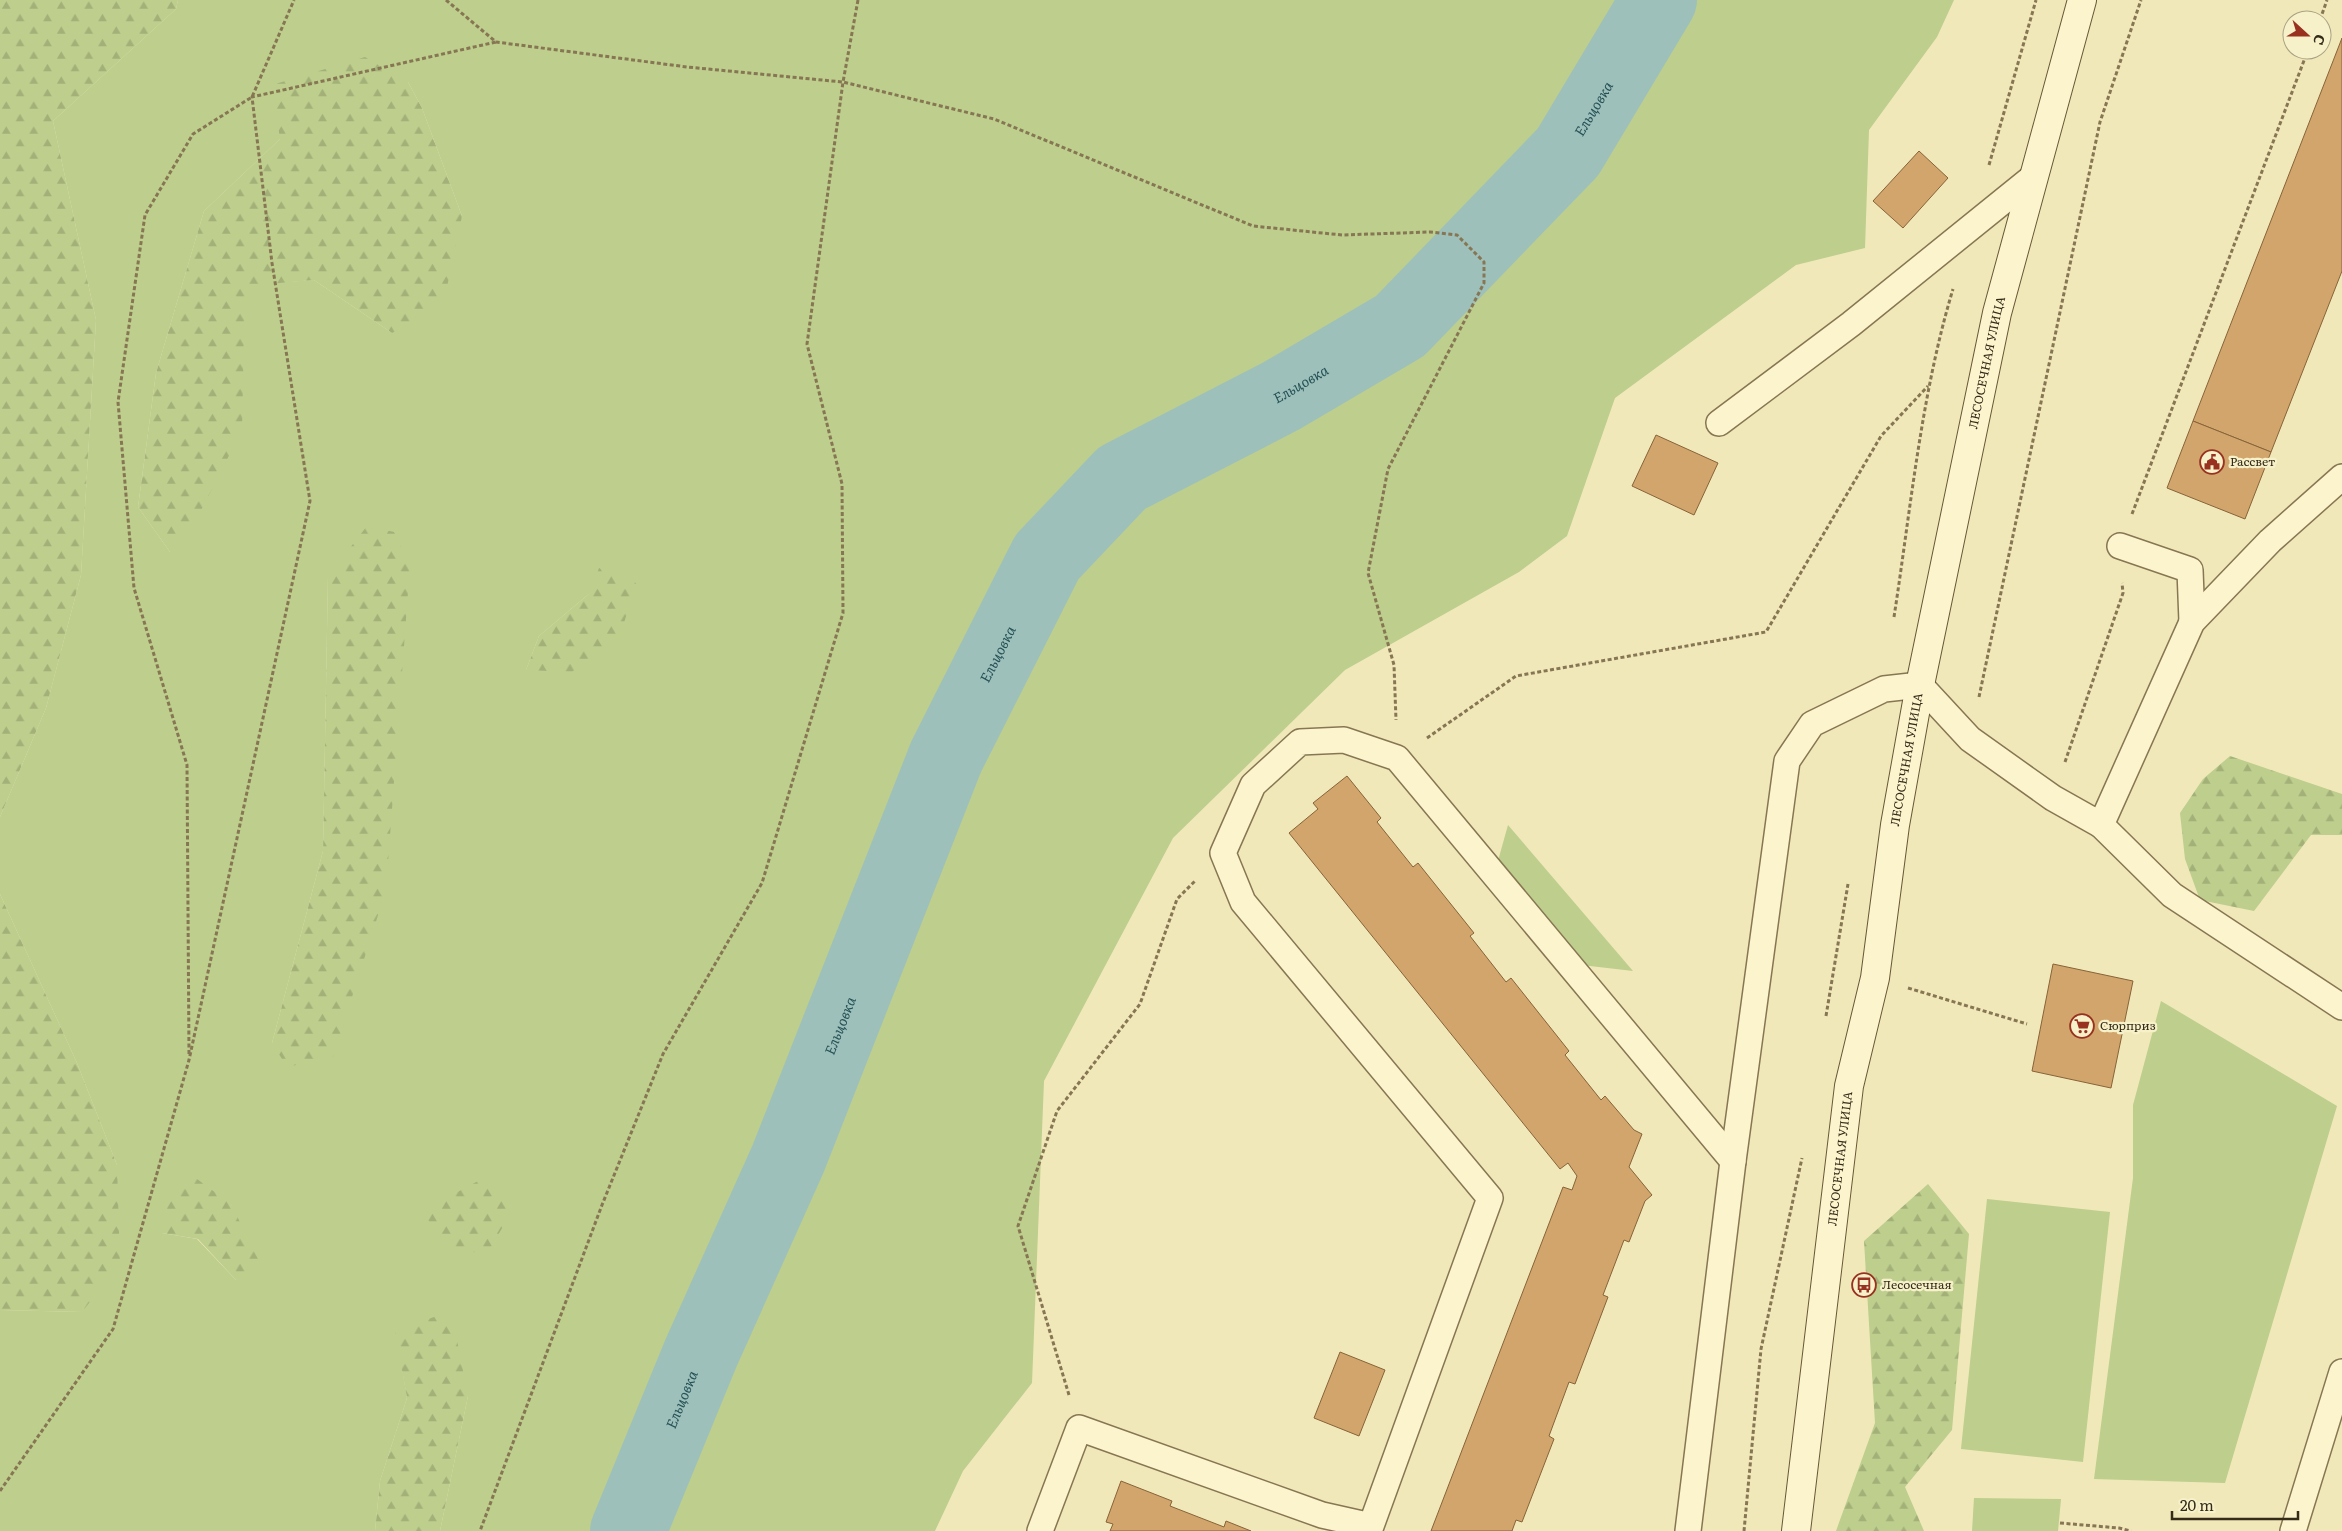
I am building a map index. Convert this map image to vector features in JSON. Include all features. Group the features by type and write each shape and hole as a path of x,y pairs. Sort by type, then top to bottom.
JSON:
{"street":[{"name":"ЛЕСОСЕЧНАЯ УЛИЦА","path":"1796,1531 1850,1086 1875,978 1896,825 1920,684 1997,313 2082,0"}],"lane":[{"path":"1719,423 1851,324 2033,176"},
{"path":"2101,825 2192,622 2270,540 2342,477"},
{"path":"2120,546 2190,570 2192,622"},
{"path":"1688,1531 1733,1161 1787,761 1812,724 1884,689 1920,684 1970,739 2053,798 2101,825 2172,895 2342,1007"},
{"path":"1040,1531 1079,1428 1322,1515 1371,1526 1490,1198 1243,902 1223,853 1253,786 1300,742 1344,740 1397,758 1733,1161"},
{"path":"2293,1531 2342,1372"}],"path":[{"path":"0,1490 113,1328 189,1060 310,501 272,263 252,97 294,0"},
{"path":"446,0 496,42"},
{"path":"480,1531 602,1205 663,1054 762,884 844,613 842,484 807,344 843,82 858,0"},
{"path":"1970,739 2100,122 2142,0"},
{"path":"189,1060 187,765 134,588 118,402 145,214 193,134 252,97 496,42 687,67 843,82 994,119 1253,226 1342,235 1430,232 1457,235 1484,262 1484,283 1388,469 1368,573 1394,665 1397,758"},
{"path":"2053,798 2123,593 2120,546 2304,60"},
{"path":"1397,758 1516,676 1766,632 1881,436 1928,386"},
{"path":"1079,1428 1018,1226 1057,1111 1140,1004 1177,899 1223,853"},
{"path":"1832,969 1875,978 2028,1024"},
{"path":"2060,1523 2118,1528 2131,1531"}],"green space":[{"path":"0,0 178,0 176,9 53,121 96,320 81,575 46,708 0,817"},
{"path":"178,0 1954,0 1937,37 1869,130 1865,248 1796,265 1615,398 1567,536 1519,572 1345,670 1173,838 1044,1081 1032,1383 963,1471 935,1531 440,1531 468,1396 396,1331 407,1398 380,1481 375,1531 0,1531 0,1310 82,1312 117,1165 77,1063 0,894 0,817 46,708 81,575 96,320 53,121 176,9","holes":["408,82 422,108 462,216 392,333 314,280 245,285 170,552 138,507 156,373 204,211 280,139","328,576 333,1057 272,1043 323,851","590,593 526,670 539,636","231,1204 236,1280 197,1239 162,1233"]},
{"path":"365,57 408,82 422,108 462,216 443,306 392,333 314,280 245,286 242,430 188,536 170,552 138,507 156,373 204,211 280,139 272,85"},
{"path":"367,526 394,532 410,565 386,890 333,1057 287,1067 272,1043 323,851 328,576"},
{"path":"599,568 636,583 621,633 572,672 526,670 539,636 590,593"},
{"path":"2230,756 2342,794 2342,835 2311,835 2254,911 2200,900 2185,859 2180,813 2203,779"},
{"path":"1508,825 1633,971 1573,964 1494,875"},
{"path":"0,894 77,1063 117,1165 120,1264 82,1312 0,1310"},
{"path":"2161,1001 2337,1106 2225,1483 2094,1479 2133,1178 2133,1105"},
{"path":"197,1179 231,1204 263,1269 236,1280 198,1239 162,1233 169,1189"},
{"path":"480,1180 512,1211 487,1254 447,1248 422,1211"},
{"path":"1928,1184 1969,1234 1952,1430 1905,1487 1924,1531 1836,1531 1875,1423 1864,1241"},
{"path":"1987,1199 2110,1212 2083,1462 1961,1449"},
{"path":"445,1313 457,1340 468,1396 440,1531 375,1531 380,1481 407,1398 395,1331"},
{"path":"1974,1498 2061,1499 2058,1531 1972,1531"}],"building":[{"path":"2342,38 2342,271 2271,452 2193,421"},
{"path":"1919,151 1948,178 1903,228 1873,201"},
{"name":"Рассвет","path":"2193,421 2271,452 2245,519 2167,488"},
{"path":"1656,435 1718,463 1694,515 1632,486"},
{"path":"1347,776 1381,818 1377,822 1413,867 1418,863 1474,933 1470,936 1506,982 1511,978 1569,1051 1565,1055 1601,1100 1605,1096 1634,1130 1642,1134 1629,1167 1652,1195 1645,1201 1629,1242 1624,1240 1603,1295 1608,1297 1575,1384 1569,1382 1549,1436 1554,1439 1522,1522 1516,1520 1512,1531 1431,1531 1563,1187 1572,1190 1577,1176 1568,1163 1560,1169 1289,833 1318,809 1313,803"},
{"name":"Сюрприз","path":"2053,964 2133,981 2111,1088 2032,1071"},
{"path":"1340,1352 1385,1370 1359,1436 1314,1418"},
{"path":"1121,1481 1172,1501 1170,1506 1224,1527 1226,1521 1251,1531 1110,1531 1113,1524 1106,1522"}],"waterway":[{"name":"Ельцовка","path":"628,1531 701,1353 788,1159 946,757 1047,557 1122,478 1281,396 1400,326 1568,152 1659,0"}],"place":[{"name":"Рассвет","path":"2212,462"},
{"name":"Сюрприз","path":"2082,1026"},
{"name":"Лесосечная","path":"1864,1285"}]}
